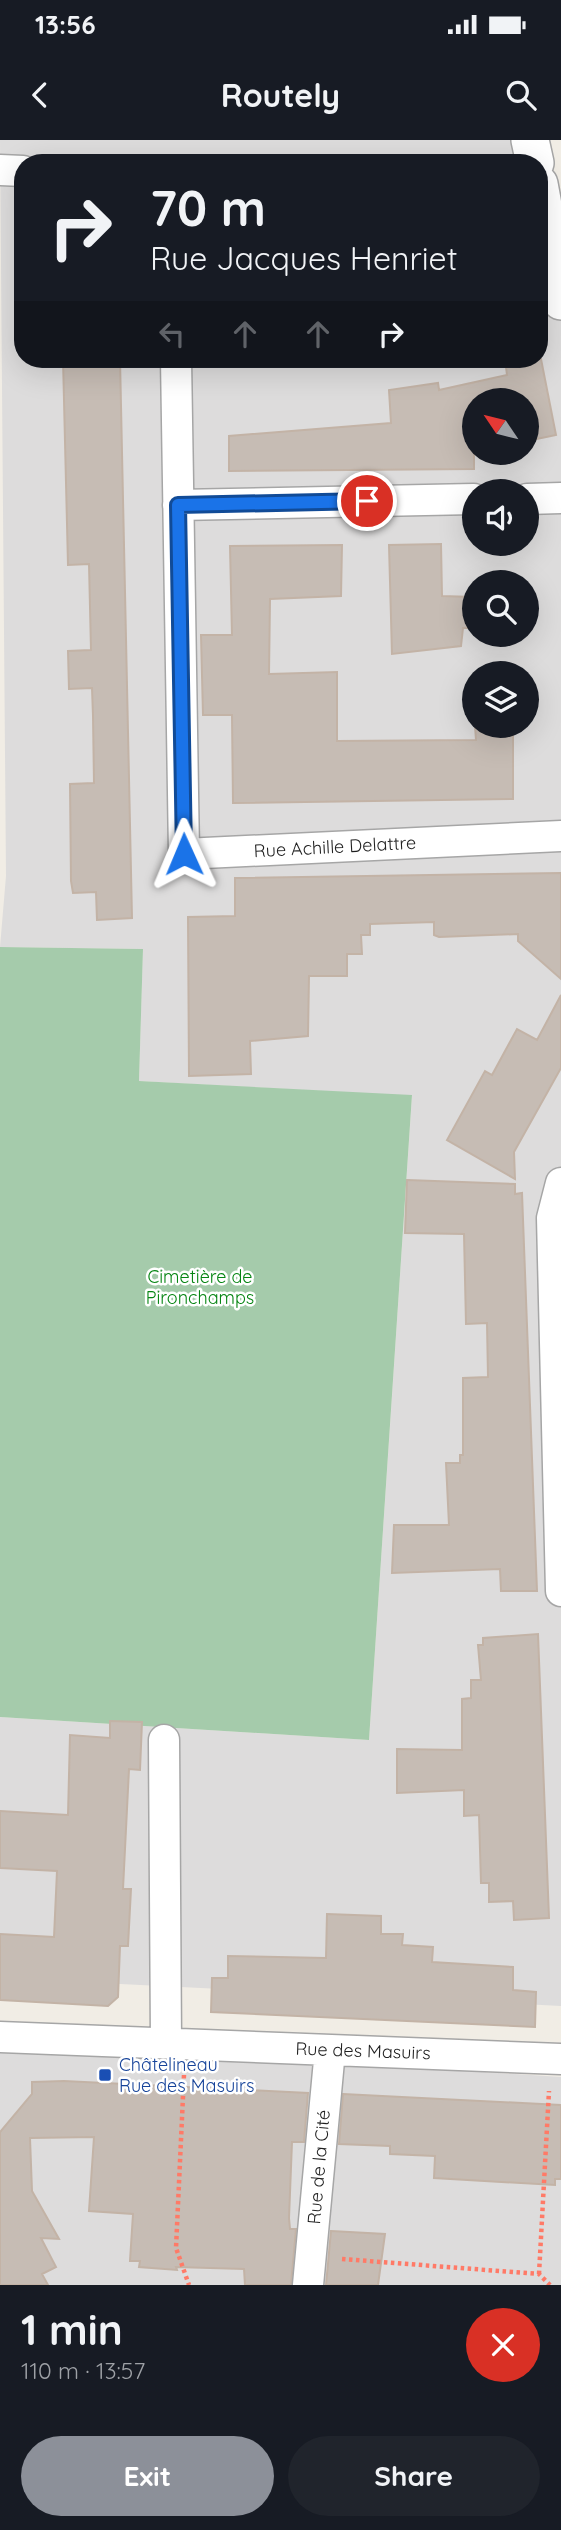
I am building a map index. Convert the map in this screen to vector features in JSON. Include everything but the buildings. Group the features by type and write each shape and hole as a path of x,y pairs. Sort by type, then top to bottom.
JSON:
{"street":[{"path":"548,232 561,301"},
{"name":"Rue Achille Delattre","path":"176,368 184,854 561,836"},
{"path":"539,499 561,498"},
{"path":"178,505 462,499"},
{"path":"561,1183 552,1218 561,1591"},
{"path":"164,1740 175,2044"},
{"name":"Rue des Masuirs","path":"0,2037 556,2059"},
{"name":"Rue de la Cité","path":"309,2271 330,2050"}],"path":[{"path":"175,2044 176,2248 189,2285"},
{"path":"539,2274 556,2059"},
{"path":"309,2271 539,2274 550,2285"}],"shaded area":[{"path":"0,140 526,140 528,154 14,154 14,368 548,368 548,250 561,314 561,2006 0,1978 0,1717 369,1740 412,1096 139,1081 143,949 0,947 6,876"},
{"path":"0,2041 561,2077 561,2285 0,2285"}],"green space":[{"name":"Cimetière de Pironchamps","path":"0,947 143,949 139,1081 412,1095 369,1740 0,1717"}],"place":[{"name":"Châtelineau Rue des Masuirs","path":"105,2075"}],"route":[{"path":"184,854 178,505 367,501"}]}
